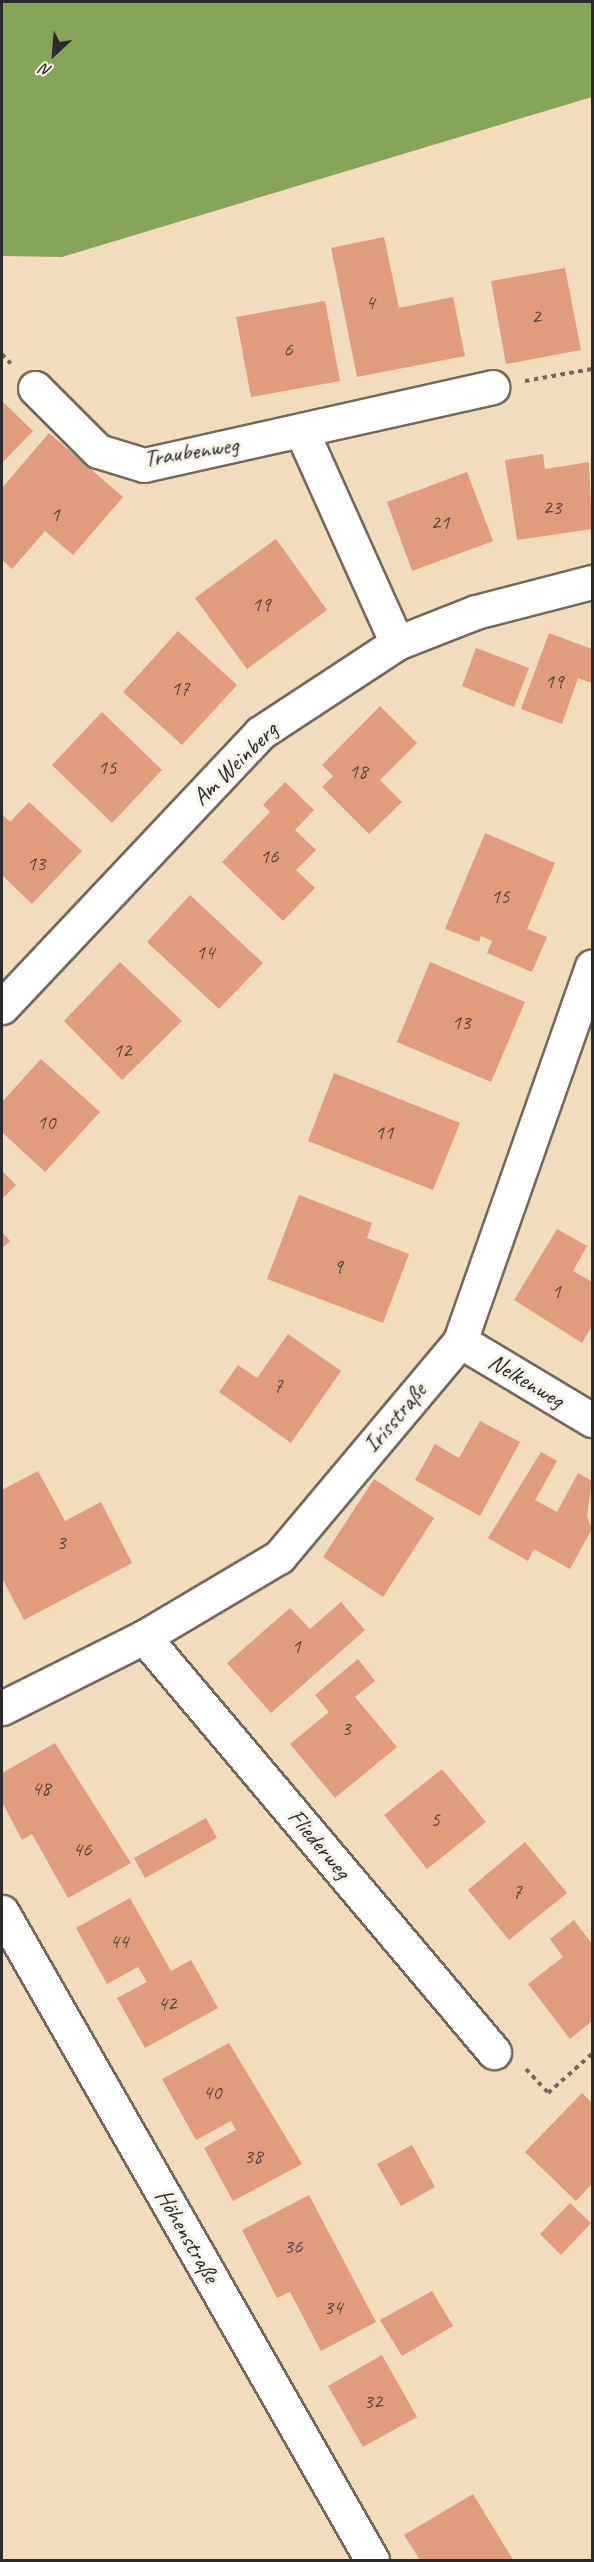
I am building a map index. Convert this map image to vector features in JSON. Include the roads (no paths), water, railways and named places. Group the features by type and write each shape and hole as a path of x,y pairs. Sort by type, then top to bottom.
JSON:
{"street":[{"name":"Traubenweg","path":"35,388 98,451 144,465 302,432 492,387"},
{"path":"302,432 397,644"},
{"name":"Am Weinberg","path":"2,1007 260,733 397,644 476,612 592,582"},
{"name":"Irisstraße","path":"2,1708 144,1637 279,1557 460,1341 592,967"},
{"name":"Nelkenweg","path":"460,1341 592,1420"},
{"name":"Fliederweg","path":"144,1637 495,2052"},
{"name":"Höhenstraße","path":"2,1912 372,2560"}]}
